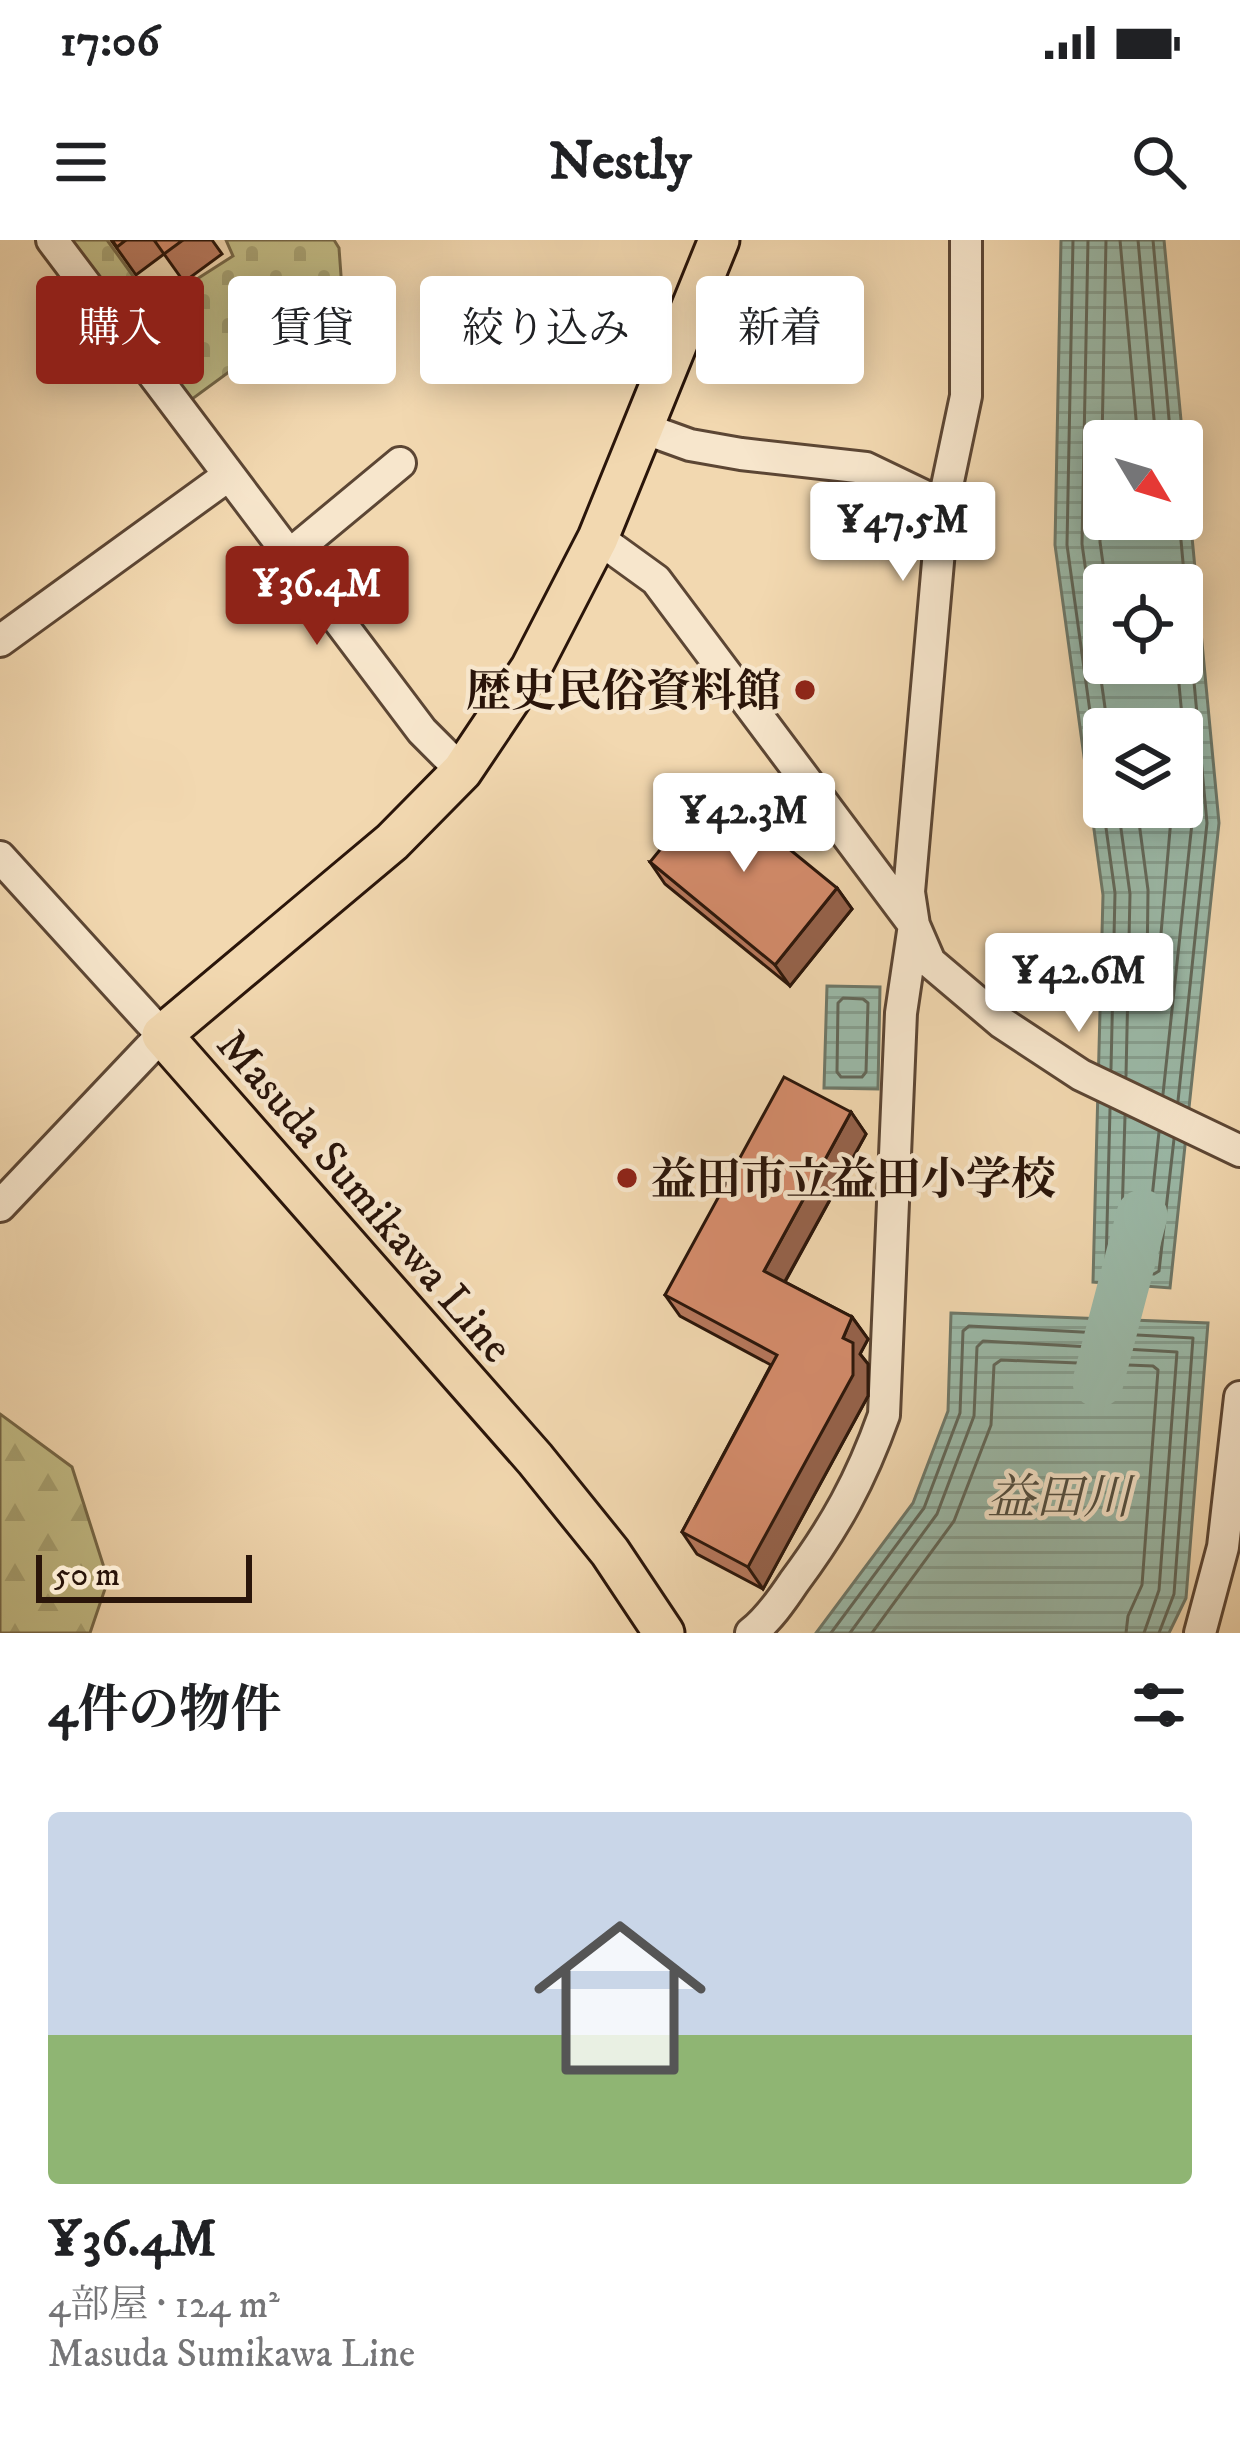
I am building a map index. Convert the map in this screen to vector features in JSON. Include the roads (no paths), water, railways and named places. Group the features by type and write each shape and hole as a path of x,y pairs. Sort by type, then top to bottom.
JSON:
{"main road":[{"name":"Masuda Sumikawa Line","path":"664,1633 610,1552 536,1459 162,1035 392,842 462,771 531,668 598,538 719,240"}],"street":[{"path":"52,240 422,731 462,771"},
{"path":"751,1633 784,1597 833,1529 863,1476 884,1415 901,1013 914,925 909,892 943,505 966,396 966,240"},
{"path":"643,428 690,445 866,468 943,505"},
{"path":"288,556 400,463"},
{"path":"0,640 229,475"},
{"path":"598,538 656,580 914,925 930,962 1002,1023 1081,1076 1235,1150"},
{"path":"0,857 162,1035 0,1206"},
{"path":"1200,1633 1223,1546 1240,1396"}],"water":[{"path":"1061,240 1164,240 1181,420 1083,420 1083,540 1192,540 1195,564 1083,564 1083,684 1203,684 1203,653 1219,823 1170,1288 1093,1282 1103,895 1094,828 1203,828 1203,708 1083,708 1083,749 1055,545"},
{"path":"827,986 880,987 878,1089 824,1088"},
{"name":"益田川","path":"951,1313 1208,1323 1186,1598 1169,1633 816,1633 913,1503 948,1411"}],"waterway":[{"name":"益田川","path":"1098,1382 1142,1215"}],"place":[{"name":"歴史民俗資料館","path":"805,690"},
{"name":"益田市立益田小学校","path":"627,1178"}]}
